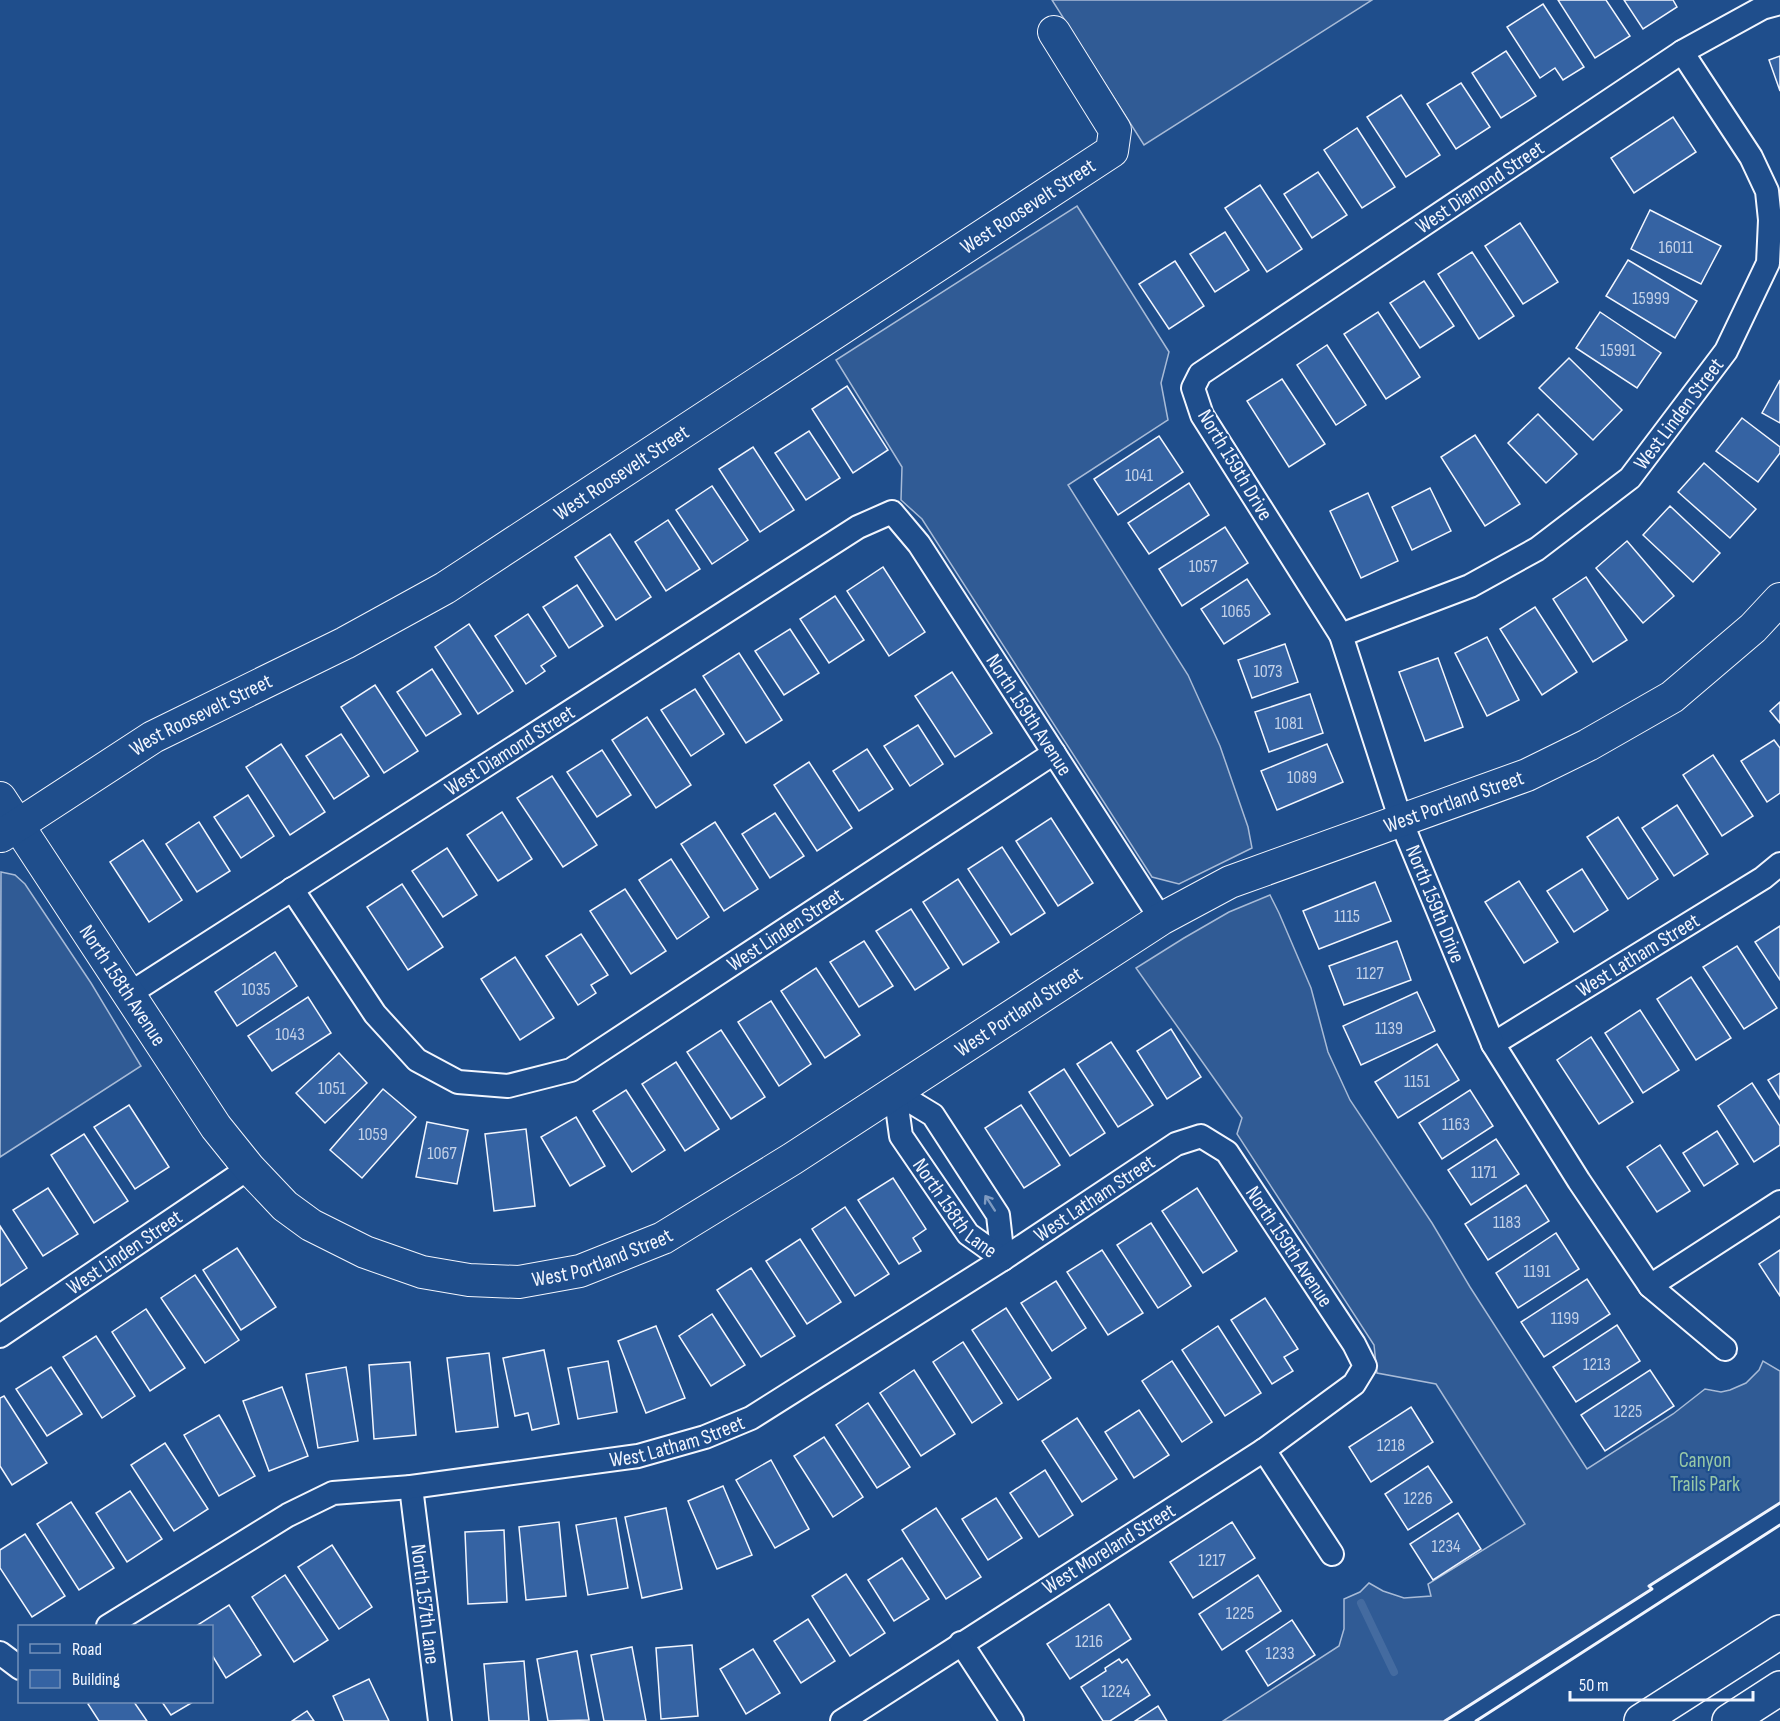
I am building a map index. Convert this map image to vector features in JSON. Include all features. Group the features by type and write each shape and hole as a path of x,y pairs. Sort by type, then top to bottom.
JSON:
{"highway":[{"path":"1641,1721 1780,1632"},
{"path":"1729,1721 1780,1688"}],"street":[{"name":"West Diamond Street","path":"1193,388 1200,374 1682,52 1762,8 1780,3"},
{"name":"West Roosevelt Street","path":"9,831 153,737 345,643 445,588 1112,151 1115,130 1054,32"},
{"name":"West Linden Street","path":"1341,635 1470,585 1537,549 1630,478 1726,351 1768,263 1770,220 1767,191 1751,157 1682,52"},
{"name":"North 159th Drive","path":"1193,388 1202,415 1341,635 1401,821 1493,1044 1579,1180 1650,1286 1725,1349"},
{"name":"West Diamond Street","path":"129,994 858,527 892,512"},
{"name":"North 159th Avenue","path":"892,512 919,544 1161,919"},
{"name":"West Portland Street","path":"249,1168 285,1206 311,1225 365,1252 422,1272 469,1280 519,1282 580,1271 663,1238 792,1159 1161,919 1230,882 1527,775 1588,745 1672,697 1753,628 1780,599"},
{"name":"West Linden Street","path":"292,889 375,1014 417,1060 458,1082 508,1086 571,1070 1054,753"},
{"name":"North 158th Avenue","path":"0,798 9,831 129,994 216,1127 249,1168"},
{"name":"West Latham Street","path":"1493,1044 1763,878 1780,864"},
{"name":"North 158th Lane","path":"895,1092 902,1136 968,1234 1003,1259"},
{"name":"North 158th Lane","path":"895,1092 933,1115 998,1215 1003,1259"},
{"name":"North 159th Avenue","path":"1201,1136 1227,1152 1354,1344 1365,1366"},
{"name":"West Latham Street","path":"110,1625 279,1521 333,1493 411,1487 638,1456 705,1437 751,1418 1003,1259 1176,1144 1201,1136"},
{"name":"West Linden Street","path":"0,1336 249,1168"},
{"path":"1650,1286 1780,1202"},
{"name":"West Moreland Street","path":"842,1721 1264,1450 1354,1384 1365,1366"},
{"path":"1264,1450 1332,1554"},
{"name":"North 157th Lane","path":"411,1487 440,1721"},
{"path":"961,1643 1012,1721"},
{"path":"0,1653 18,1667"}],"shaded area":[{"path":"1052,0 1372,0 1144,145"},
{"path":"1077,206 1169,352 1161,383 1168,420 1068,485 1188,675 1220,746 1248,827 1252,848 1179,884 1152,877 922,519 901,500 902,467 836,360"},
{"path":"1,872 15,875 25,884 91,983 141,1066 0,1157"},
{"path":"1270,895 1311,988 1328,1052 1350,1100 1432,1223 1470,1287 1587,1469 1673,1414 1705,1389 1721,1392 1746,1383 1759,1370 1763,1361 1780,1371 1780,1503 1649,1586 1652,1589 1445,1721 1223,1721 1339,1646 1344,1629 1344,1599 1360,1592 1369,1583 1383,1591 1404,1598 1431,1596 1428,1584 1525,1524 1436,1384 1377,1373 1374,1345 1237,1134 1242,1118 1136,968 1229,912"}],"building":[{"path":"1558,0 1606,0 1630,36 1595,58"},
{"path":"1624,0 1673,0 1677,7 1643,29"},
{"path":"1543,4 1584,67 1563,80 1555,68 1540,78 1507,27"},
{"path":"1506,51 1536,96 1501,118 1472,73"},
{"path":"1780,56 1780,91 1769,60"},
{"path":"1461,83 1490,127 1456,149 1427,104"},
{"path":"1401,95 1440,155 1406,177 1367,117"},
{"path":"1673,117 1696,152 1634,193 1611,158"},
{"path":"1357,128 1395,187 1362,208 1324,150"},
{"path":"1318,172 1347,215 1312,238 1284,194"},
{"path":"1260,185 1302,249 1267,272 1225,208"},
{"path":"1650,210 1721,246 1701,284 1631,249"},
{"path":"1520,223 1558,282 1523,304 1485,246"},
{"path":"1225,232 1249,270 1215,292 1190,254"},
{"path":"1472,252 1514,316 1479,339 1438,274"},
{"path":"1628,260 1697,301 1675,338 1606,296"},
{"path":"1175,261 1204,306 1169,329 1139,284"},
{"path":"1424,281 1454,326 1420,348 1390,303"},
{"path":"1378,312 1420,377 1386,399 1344,334"},
{"path":"1600,312 1661,353 1637,388 1576,348"},
{"path":"1327,345 1366,405 1336,425 1297,365"},
{"path":"1569,358 1622,410 1593,440 1539,388"},
{"path":"1282,379 1325,444 1289,467 1247,401"},
{"path":"1780,380 1780,423 1762,413"},
{"path":"847,386 888,450 853,473 812,409"},
{"path":"1538,414 1577,454 1546,483 1508,443"},
{"path":"1742,418 1780,447 1780,453 1758,482 1716,451"},
{"path":"809,431 840,478 806,500 775,453"},
{"path":"1475,435 1520,504 1485,526 1441,457"},
{"path":"1159,436 1183,472 1118,515 1094,479"},
{"path":"753,447 794,510 760,532 719,469"},
{"path":"1704,463 1756,509 1730,538 1678,492"},
{"path":"1189,483 1209,515 1149,554 1128,523"},
{"path":"712,486 748,540 712,564 676,510"},
{"path":"1430,488 1451,531 1412,550 1392,507"},
{"path":"1368,493 1398,561 1361,578 1330,511"},
{"path":"1670,506 1720,553 1693,582 1643,535"},
{"path":"668,520 700,569 666,591 635,542"},
{"path":"1225,527 1248,563 1182,606 1159,569"},
{"path":"610,534 651,597 616,620 575,557"},
{"path":"1627,541 1674,596 1643,623 1596,568"},
{"path":"883,567 925,632 889,656 847,591"},
{"path":"1586,577 1627,640 1593,662 1553,599"},
{"path":"1247,579 1270,614 1224,644 1201,609"},
{"path":"577,585 603,626 569,648 543,607"},
{"path":"835,596 864,640 829,663 800,619"},
{"path":"1535,607 1577,672 1542,695 1500,629"},
{"path":"528,614 556,656 541,666 545,671 526,684 495,636"},
{"path":"469,624 513,691 478,714 435,647"},
{"path":"790,629 819,673 784,695 755,651"},
{"path":"1487,637 1519,700 1487,716 1455,653"},
{"path":"1285,644 1298,682 1252,698 1238,660"},
{"path":"739,653 782,720 746,743 703,676"},
{"path":"1438,658 1463,727 1425,741 1399,672"},
{"path":"432,669 461,714 426,736 397,692"},
{"path":"952,672 992,733 955,757 915,696"},
{"path":"375,685 418,751 384,773 341,707"},
{"path":"695,689 724,734 691,756 661,710"},
{"path":"1310,694 1323,733 1269,752 1255,712"},
{"path":"1780,702 1780,723 1770,711"},
{"path":"647,717 691,785 656,808 612,740"},
{"path":"918,725 943,764 910,786 884,746"},
{"path":"341,734 369,776 334,799 306,756"},
{"path":"1774,740 1780,748 1780,793 1767,802 1741,761"},
{"path":"281,744 325,812 290,835 246,767"},
{"path":"1327,744 1343,782 1277,810 1261,771"},
{"path":"867,749 893,789 859,811 833,771"},
{"path":"602,750 631,795 597,817 567,772"},
{"path":"1713,755 1753,816 1722,836 1683,775"},
{"path":"809,762 852,828 817,851 774,785"},
{"path":"552,776 597,845 563,867 517,798"},
{"path":"248,795 274,836 241,858 214,817"},
{"path":"1677,805 1708,854 1674,876 1642,828"},
{"path":"502,812 532,859 498,881 467,835"},
{"path":"775,813 804,856 770,878 742,834"},
{"path":"1618,817 1658,879 1628,899 1587,837"},
{"path":"1051,818 1093,883 1058,906 1016,841"},
{"path":"199,822 230,871 197,892 166,844"},
{"path":"715,822 758,889 724,911 681,844"},
{"path":"143,840 182,900 149,922 110,862"},
{"path":"1002,847 1045,913 1011,935 968,869"},
{"path":"447,848 477,895 443,917 412,871"},
{"path":"671,859 709,917 677,939 639,880"},
{"path":"1582,869 1608,910 1574,932 1547,891"},
{"path":"958,879 999,942 963,965 923,902"},
{"path":"1519,881 1558,942 1524,963 1485,902"},
{"path":"1375,882 1391,921 1319,949 1303,911"},
{"path":"402,884 443,947 408,970 367,907"},
{"path":"625,889 666,951 631,974 590,911"},
{"path":"911,909 949,968 915,990 876,931"},
{"path":"1780,926 1780,980 1755,942"},
{"path":"581,934 608,975 591,985 596,993 578,1005 546,956"},
{"path":"864,941 893,986 859,1007 830,962"},
{"path":"1397,941 1411,980 1344,1005 1329,966"},
{"path":"1737,946 1777,1008 1744,1029 1703,967"},
{"path":"275,952 297,986 237,1026 215,992"},
{"path":"515,957 554,1018 520,1040 481,979"},
{"path":"816,968 860,1035 825,1058 781,991"},
{"path":"1691,977 1731,1038 1696,1060 1657,999"},
{"path":"1417,992 1435,1031 1361,1065 1343,1026"},
{"path":"308,997 331,1033 272,1071 248,1036"},
{"path":"771,1001 811,1064 779,1086 738,1022"},
{"path":"1640,1010 1679,1070 1643,1093 1605,1033"},
{"path":"1171,1029 1201,1077 1167,1099 1137,1051"},
{"path":"721,1030 765,1097 731,1119 687,1052"},
{"path":"1591,1037 1633,1102 1599,1124 1557,1060"},
{"path":"1111,1042 1153,1105 1118,1127 1077,1064"},
{"path":"1437,1044 1459,1080 1398,1118 1375,1082"},
{"path":"339,1053 367,1083 325,1123 296,1093"},
{"path":"676,1062 719,1129 685,1151 642,1084"},
{"path":"1064,1069 1105,1133 1070,1156 1029,1092"},
{"path":"1780,1073 1780,1099 1768,1080"},
{"path":"1752,1083 1780,1126 1780,1145 1754,1162 1718,1106"},
{"path":"383,1089 416,1117 362,1178 330,1150"},
{"path":"626,1090 665,1150 632,1172 593,1111"},
{"path":"1470,1090 1493,1126 1442,1159 1419,1123"},
{"path":"129,1105 169,1167 135,1189 94,1127"},
{"path":"1021,1105 1060,1165 1024,1188 985,1128"},
{"path":"576,1117 605,1166 570,1186 541,1137"},
{"path":"427,1122 468,1130 457,1184 416,1177"},
{"path":"526,1129 535,1206 494,1211 485,1134"},
{"path":"1717,1131 1738,1164 1704,1186 1683,1153"},
{"path":"84,1134 128,1201 94,1223 51,1155"},
{"path":"1496,1139 1519,1174 1471,1205 1448,1170"},
{"path":"1660,1145 1690,1191 1657,1212 1627,1167"},
{"path":"893,1178 926,1229 913,1238 921,1251 899,1264 858,1200"},
{"path":"1526,1185 1549,1221 1488,1260 1465,1224"},
{"path":"48,1188 78,1234 43,1256 13,1210"},
{"path":"1197,1188 1237,1251 1203,1273 1162,1211"},
{"path":"845,1207 889,1274 855,1296 812,1229"},
{"path":"1151,1223 1191,1286 1158,1308 1117,1245"},
{"path":"0,1226 27,1268 0,1286"},
{"path":"1556,1233 1579,1269 1518,1308 1496,1273"},
{"path":"800,1239 841,1302 807,1324 766,1261"},
{"path":"237,1248 276,1307 241,1330 203,1270"},
{"path":"1102,1250 1143,1313 1108,1335 1067,1272"},
{"path":"1780,1250 1780,1296 1759,1264"},
{"path":"751,1268 795,1336 761,1357 717,1290"},
{"path":"195,1275 239,1340 205,1363 161,1298"},
{"path":"1587,1279 1610,1314 1544,1357 1521,1322"},
{"path":"1056,1281 1086,1328 1052,1351 1021,1303"},
{"path":"1265,1298 1298,1349 1284,1357 1293,1371 1272,1384 1231,1320"},
{"path":"1006,1308 1051,1378 1018,1400 972,1330"},
{"path":"146,1309 185,1368 150,1391 112,1332"},
{"path":"712,1314 745,1365 711,1386 679,1336"},
{"path":"1617,1325 1640,1361 1576,1402 1553,1367"},
{"path":"656,1326 685,1398 646,1413 618,1341"},
{"path":"1218,1326 1261,1393 1225,1416 1182,1350"},
{"path":"96,1336 135,1396 102,1418 63,1357"},
{"path":"963,1342 1002,1403 972,1423 933,1362"},
{"path":"544,1350 559,1424 532,1430 528,1413 515,1416 503,1358"},
{"path":"489,1353 498,1427 456,1432 447,1358"},
{"path":"608,1361 617,1412 578,1419 568,1368"},
{"path":"1172,1361 1212,1422 1182,1442 1142,1381"},
{"path":"410,1362 416,1435 374,1439 369,1365"},
{"path":"51,1367 82,1414 47,1436 16,1389"},
{"path":"346,1367 358,1441 318,1448 306,1374"},
{"path":"914,1370 955,1434 921,1456 880,1393"},
{"path":"1650,1370 1674,1406 1605,1451 1581,1415"},
{"path":"282,1387 308,1456 269,1471 243,1401"},
{"path":"4,1396 47,1463 12,1485 0,1466 0,1398"},
{"path":"868,1403 910,1467 877,1488 836,1425"},
{"path":"1411,1407 1433,1442 1371,1482 1349,1447"},
{"path":"1139,1410 1169,1455 1134,1478 1105,1432"},
{"path":"219,1415 255,1476 219,1496 184,1435"},
{"path":"1077,1418 1117,1479 1082,1502 1042,1441"},
{"path":"824,1437 863,1497 833,1517 794,1456"},
{"path":"165,1443 208,1509 174,1531 131,1465"},
{"path":"771,1460 809,1529 775,1548 736,1480"},
{"path":"1428,1466 1452,1502 1408,1530 1385,1494"},
{"path":"1045,1470 1073,1515 1039,1537 1010,1493"},
{"path":"723,1486 752,1555 717,1569 688,1501"},
{"path":"130,1491 162,1539 127,1562 96,1513"},
{"path":"996,1498 1022,1538 988,1560 962,1519"},
{"path":"71,1502 114,1568 79,1590 37,1524"},
{"path":"666,1508 682,1589 642,1598 625,1517"},
{"path":"936,1508 981,1577 946,1599 902,1530"},
{"path":"1458,1513 1481,1549 1433,1580 1410,1544"},
{"path":"616,1518 628,1588 588,1595 576,1525"},
{"path":"559,1522 566,1596 526,1600 519,1527"},
{"path":"1232,1522 1255,1558 1193,1598 1170,1562"},
{"path":"504,1530 507,1602 468,1604 465,1532"},
{"path":"25,1534 65,1596 32,1617 0,1568 0,1550"},
{"path":"332,1545 372,1607 339,1629 298,1567"},
{"path":"902,1558 929,1599 894,1621 868,1580"},
{"path":"846,1574 885,1633 850,1656 812,1596"},
{"path":"285,1575 328,1640 294,1662 252,1597"},
{"path":"1258,1575 1281,1611 1222,1650 1199,1614"},
{"path":"1109,1604 1131,1639 1070,1679 1047,1644"},
{"path":"229,1605 261,1655 226,1678 213,1657 213,1625 198,1625"},
{"path":"808,1619 835,1661 801,1683 774,1641"},
{"path":"1292,1620 1315,1655 1268,1686 1246,1651"},
{"path":"692,1645 698,1716 661,1719 656,1648"},
{"path":"632,1647 646,1721 604,1721 591,1655"},
{"path":"753,1649 780,1693 746,1714 720,1669"},
{"path":"577,1651 589,1720 548,1721 537,1659"},
{"path":"1119,1659 1122,1663 1127,1659 1150,1695 1110,1721 1103,1721 1081,1687 1106,1671 1105,1668"},
{"path":"524,1661 529,1721 489,1721 484,1664"},
{"path":"369,1679 389,1721 344,1721 333,1696"},
{"path":"135,1703 147,1721 99,1721 88,1704"},
{"path":"163,1703 191,1703 171,1715"},
{"path":"1158,1706 1167,1721 1135,1721"},
{"path":"307,1711 314,1721 292,1721"}],"waterway":[{"path":"1361,1603 1394,1672"}],"wall":[{"path":"1445,1721 1652,1589 1649,1586 1780,1503"},
{"path":"1476,1721 1780,1525"}],"park label":[{"name":"Canyon Trails Park","path":"1705,1472"}]}
